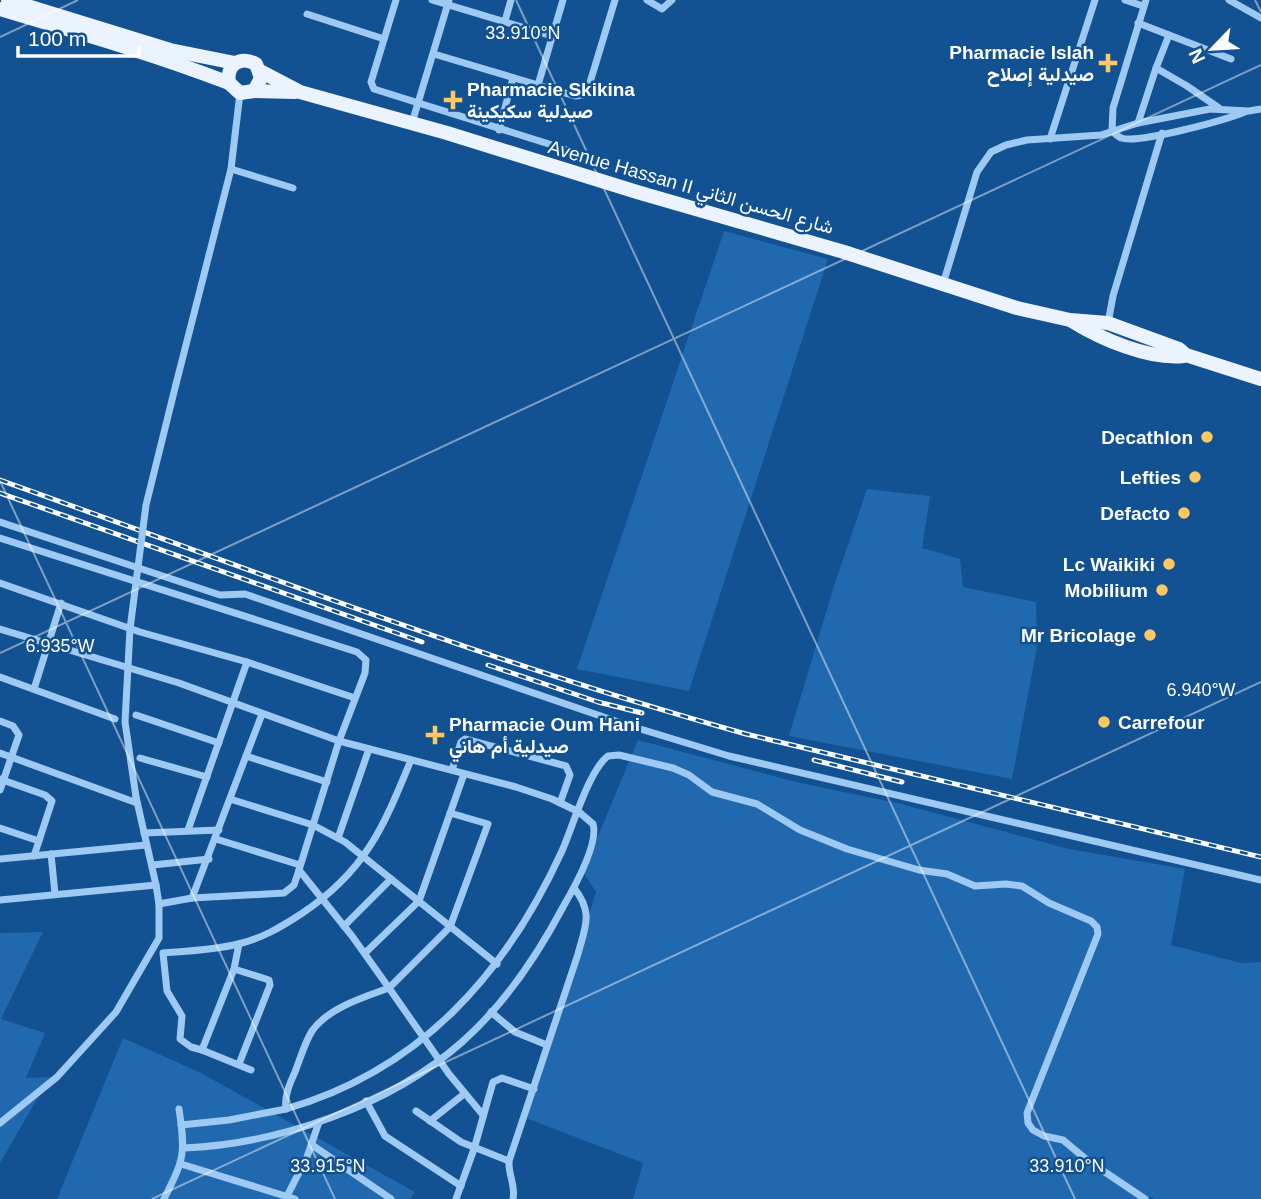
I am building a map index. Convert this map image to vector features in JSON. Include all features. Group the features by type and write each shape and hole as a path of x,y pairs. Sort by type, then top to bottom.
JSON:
{"main road":[{"path":"8,0 170,50 235,63"},
{"name":"Avenue Hassan II شارع الحسن الثاني","path":"0,9 160,58 241,89 300,92"},
{"path":"242,60 250,61 260,71 261,78 241,89 228,76 230,68 242,60"},
{"name":"Avenue Hassan II شارع الحسن الثاني","path":"260,71 300,92 844,252 1017,308 1070,320 1108,323 1140,343"},
{"name":"Avenue Hassan II شارع الحسن الثاني","path":"1070,320 1103,338 1140,343"},
{"path":"1103,338 1101,331 1108,323"},
{"path":"1140,343 1171,346 1186,355 1261,379"}],"street":[{"path":"396,0 371,82 373,88 418,105 587,156"},
{"path":"432,0 470,7 552,36"},
{"path":"505,20 511,0"},
{"path":"538,85 563,0"},
{"path":"434,54 575,96 586,93 615,0"},
{"path":"647,0 662,9 672,0"},
{"path":"1050,139 1095,0"},
{"path":"1125,0 1145,3 1112,113 1112,131 1119,137 1126,139 1216,123 1261,109"},
{"path":"1229,0 1261,18"},
{"path":"412,124 449,2"},
{"path":"307,14 384,39"},
{"path":"1138,23 1231,59"},
{"path":"1138,123 1169,35"},
{"path":"1156,68 1220,109"},
{"path":"499,130 513,78"},
{"path":"0,1123 57,1077 116,1012 159,938 159,904 153,865 136,800 124,710 130,629 146,505 230,169 241,89"},
{"path":"943,284 973,184 991,152 1006,145 1097,136 1138,123 1220,109 1249,111"},
{"path":"505,152 511,133"},
{"path":"1108,323 1113,296 1162,133"},
{"path":"230,169 293,188"},
{"path":"0,522 220,594 245,594 624,724 729,756 1261,880"},
{"path":"0,538 357,652 365,657 367,666 339,741 293,885 284,893 192,898 159,904"},
{"path":"0,583 140,632 247,662 355,698"},
{"path":"34,689 61,603"},
{"path":"0,629 179,683 339,741 516,787 579,811 589,819 595,831 573,888 544,939 505,997 462,1042 440,1060 366,1101 291,1132 242,1143 184,1148"},
{"path":"188,830 247,662"},
{"path":"0,677 115,719"},
{"path":"192,898 262,714"},
{"path":"136,715 219,743"},
{"path":"0,721 13,726 19,733 0,790"},
{"path":"452,770 461,742 465,738 566,766 570,775 560,803"},
{"path":"338,838 369,749"},
{"path":"0,753 136,800"},
{"path":"181,1125 229,1120 286,1109 345,1087 370,1074 423,1038 455,1012 497,964 543,890 595,770 608,756 620,755 681,771 712,792 757,804 800,830 848,849 919,870 947,874 975,886 1022,886 1049,903 1091,921 1097,927 1098,934 1027,1114 1028,1122 1044,1136 1063,1140 1087,1160 1146,1199"},
{"path":"246,756 327,782"},
{"path":"140,758 207,777"},
{"path":"251,1070 180,1039 182,1016 167,991 163,953 239,944 285,924 323,899 364,856 393,802 411,760"},
{"path":"365,953 419,901 464,774"},
{"path":"2,780 51,799 53,804 34,856"},
{"path":"230,799 313,825 338,838 497,964"},
{"path":"286,1109 289,1087 313,1031 335,1012 368,995 389,988 450,927 488,824 450,813"},
{"path":"0,828 39,841"},
{"path":"144,834 219,830"},
{"path":"216,839 299,867 365,953 464,1094 483,1115"},
{"path":"0,859 146,845"},
{"path":"51,854 55,894"},
{"path":"153,865 209,859"},
{"path":"344,926 391,878"},
{"path":"0,900 156,885"},
{"path":"513,1199 515,1188 509,1173 509,1161 587,920 586,906 573,888"},
{"path":"202,1050 234,969 239,944"},
{"path":"234,969 262,977 269,981 270,985 239,1064"},
{"path":"491,1012 515,1032 547,1045"},
{"path":"456,1199 474,1149 492,1085 497,1078 534,1089"},
{"path":"430,1121 464,1094"},
{"path":"366,1101 385,1136 461,1186"},
{"path":"164,1199 181,1164 184,1148 179,1109"},
{"path":"416,1111 474,1149 509,1161"},
{"path":"181,1164 289,1198 319,1122"},
{"path":"312,1145 391,1199"}],"shaded area":[{"path":"724,231 828,259 689,691 577,669"},
{"path":"867,489 930,496 922,548 960,559 963,587 1036,602 1037,647 1012,779 789,736 834,586"},
{"path":"638,740 796,782 901,804 1069,849 1185,869 1171,945 1241,963 1261,962 1261,1199 633,1199 643,1163 526,1118 596,892 583,872"},
{"path":"43,932 1,1019 45,1033 26,1078 50,1077 0,1163 0,933"},
{"path":"123,1038 201,1073 415,1192 410,1199 57,1199"}],"railway":[{"path":"0,480 371,614 651,707 746,734 1261,857"},
{"path":"0,493 422,642"},
{"path":"488,665 598,702 642,713"},
{"path":"814,760 902,782"}],"place":[{"name":"Pharmacie Islah صيدلية إصلاح","path":"1108,63"},
{"name":"Pharmacie Skikina صيدلية سكيكينة","path":"453,100"},
{"name":"Decathlon","path":"1207,437"},
{"name":"Lefties","path":"1195,477"},
{"name":"Defacto","path":"1184,513"},
{"name":"Lc Waikiki","path":"1169,564"},
{"name":"Mobilium","path":"1162,590"},
{"name":"Mr Bricolage","path":"1150,635"},
{"name":"Carrefour","path":"1104,722"},
{"name":"Pharmacie Oum Hani صيدلية أم هاني","path":"435,735"}]}
